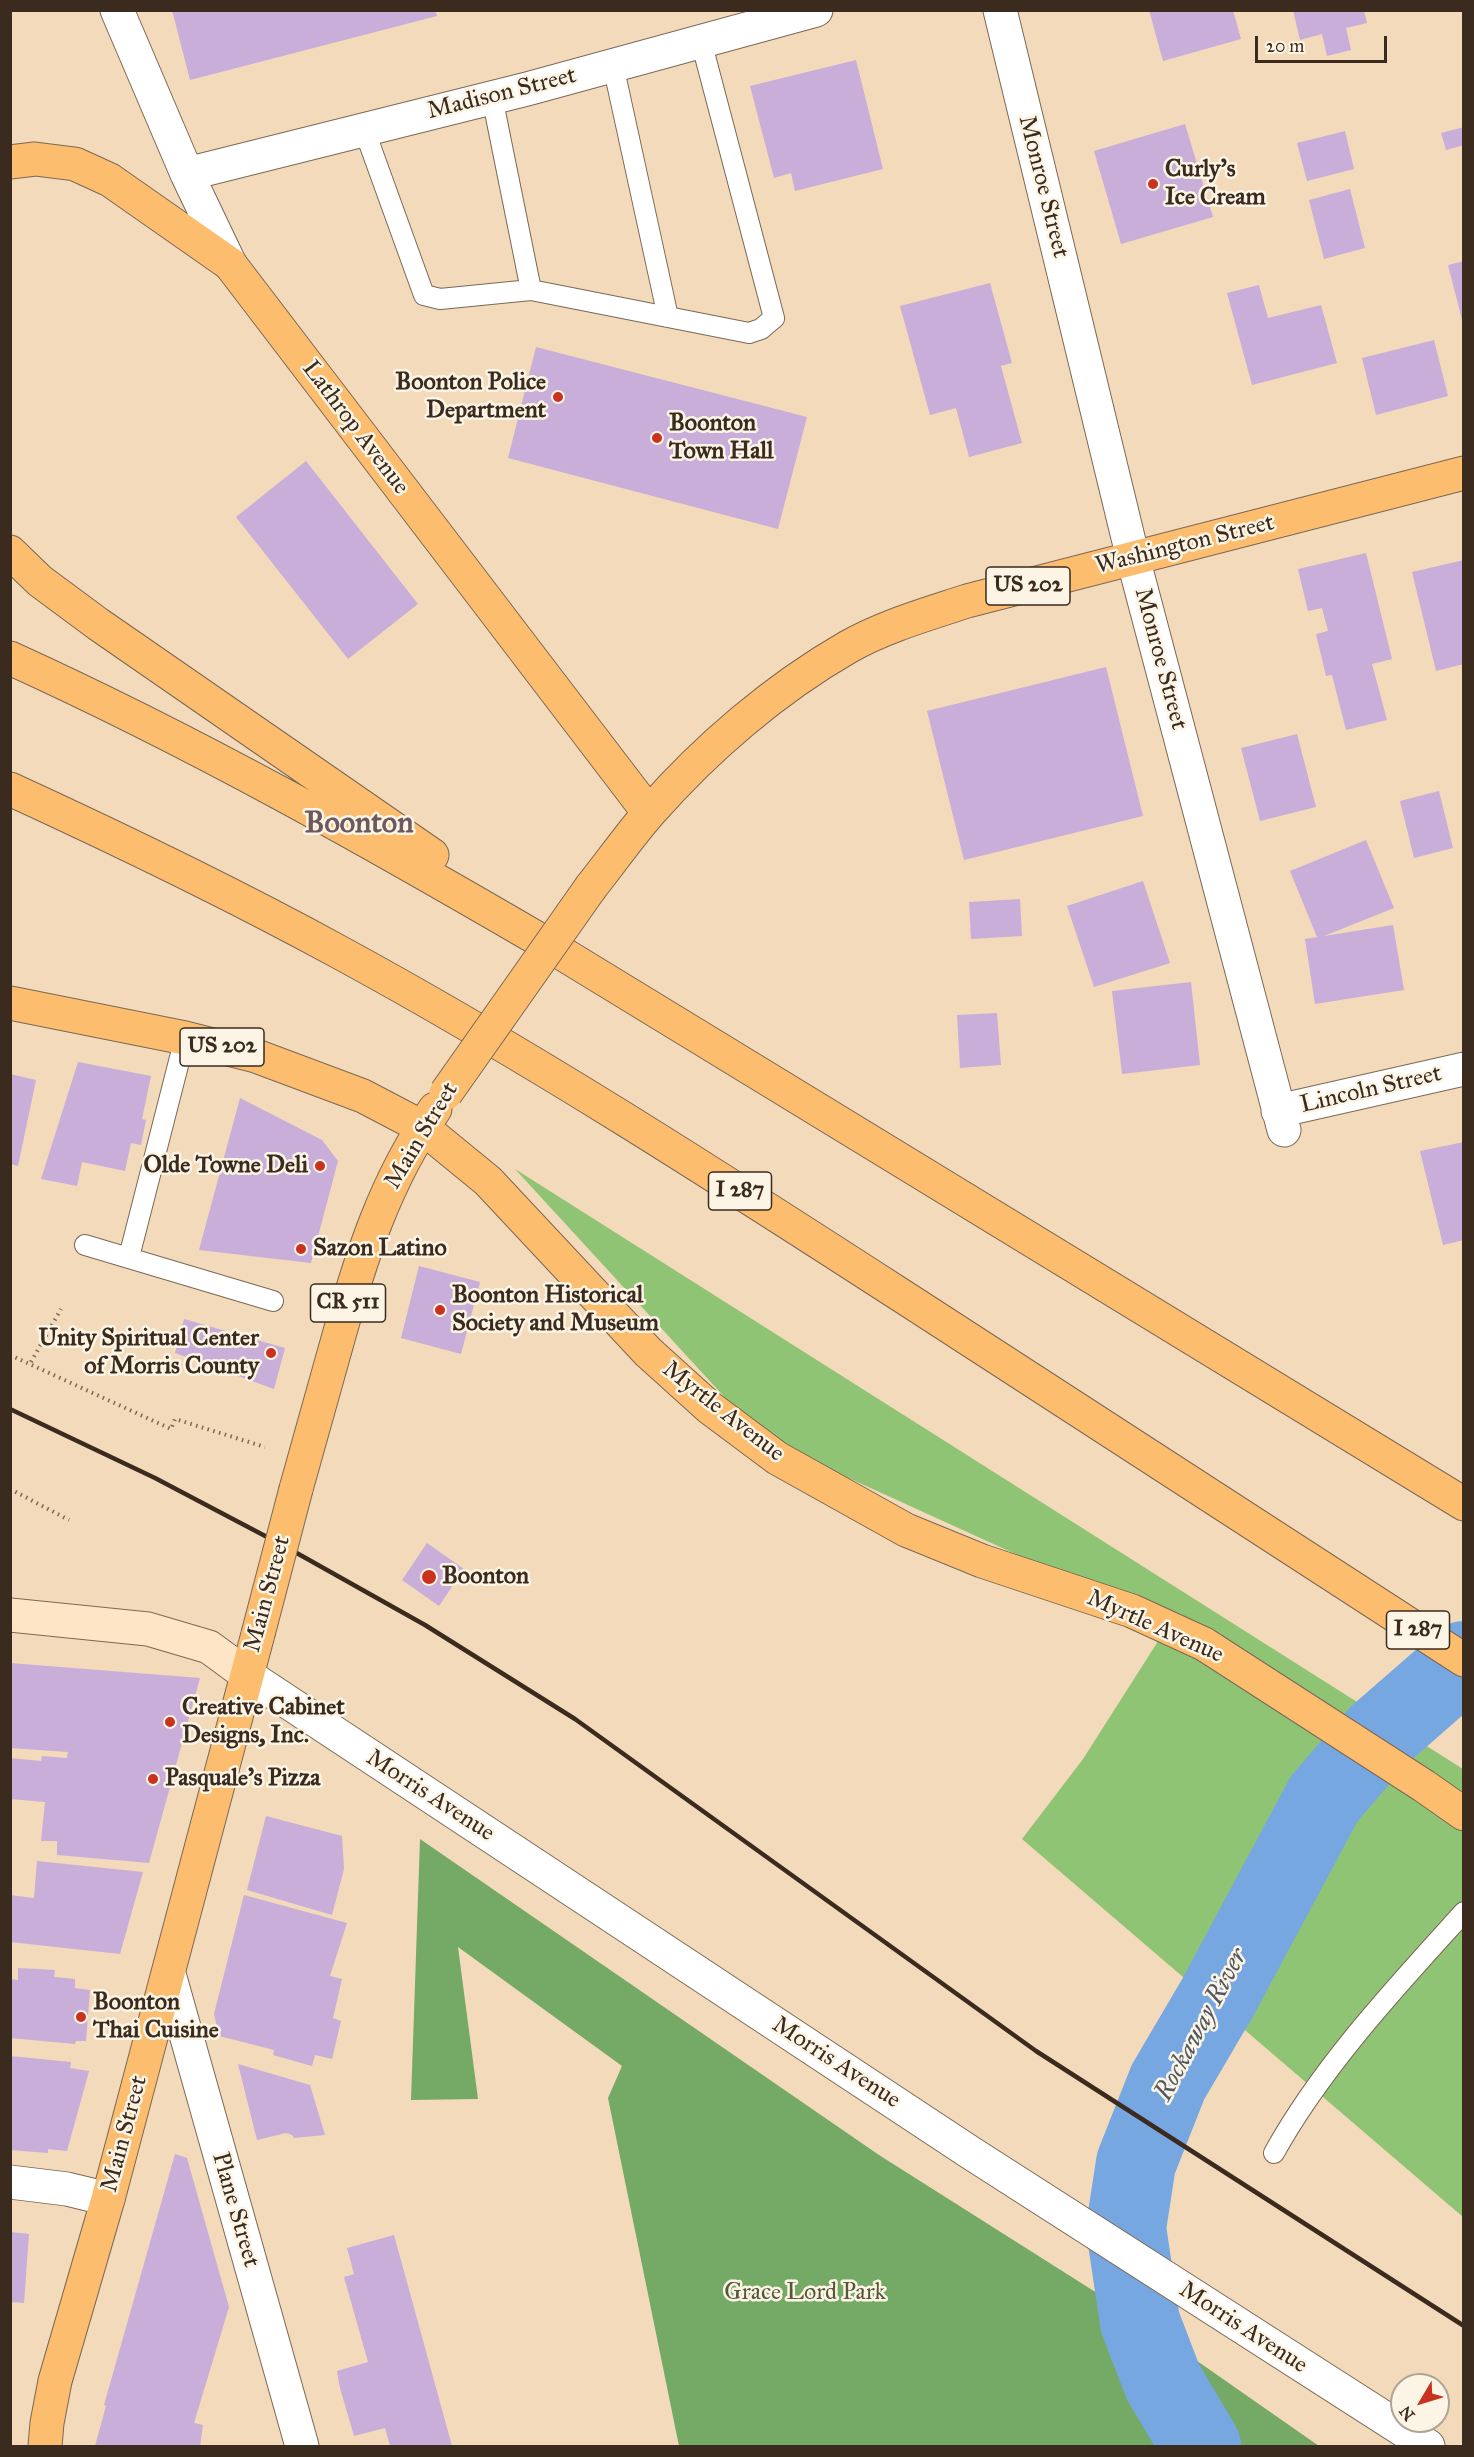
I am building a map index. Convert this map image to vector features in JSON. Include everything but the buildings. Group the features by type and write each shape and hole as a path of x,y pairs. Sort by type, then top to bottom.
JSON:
{"main road":[{"path":"10,162 35,159 75,164 110,180 230,264"},
{"name":"Lathrop Avenue","path":"230,264 649,813"},
{"name":"Washington Street","path":"649,813 694,765 742,723 796,681 850,646 907,621 967,601 1464,473"},
{"path":"10,552 40,580 98,624 686,1030"},
{"path":"10,658 92,695 282,793 394,855 535,938 1464,1504"},
{"name":"I 287","path":"10,789 188,872 340,952 490,1037 751,1198 1464,1660"},
{"name":"Main Street","path":"45,2446 47,2423 56,2381 169,1974 296,1489 362,1257 378,1211 423,1127 446,1093 591,887 649,813"},
{"name":"Myrtle Avenue","path":"10,1003 185,1038 256,1056 363,1096 423,1127 488,1182 648,1352 710,1408 777,1458 906,1530 982,1561 1132,1611 1204,1644 1464,1814"}],"street":[{"name":"Lathrop Avenue","path":"117,10 187,174 230,264"},
{"name":"Madison Street","path":"187,174 492,97 816,10"},
{"name":"Monroe Street","path":"1000,10 1134,558 1281,1121"},
{"name":"Lincoln Street","path":"1281,1121 1464,1069"},
{"path":"10,1615 148,1629 209,1647 247,1675"},
{"name":"Morris Avenue","path":"247,1675 971,2153 1428,2446"},
{"name":"Plane Street","path":"169,1974 302,2446"},
{"path":"10,2182 67,2190 108,2199"}],"lane":[{"path":"364,129 424,295 440,299 531,290 749,333 761,329 774,318 701,41"},
{"path":"613,65 668,317"},
{"path":"492,97 531,290"},
{"path":"129,1257 185,1038"},
{"path":"86,1245 273,1301"},
{"path":"1274,2153 1293,2119 1389,1995 1464,1912"}],"path":[{"path":"31,1362 61,1309"},
{"path":"10,1355 31,1362 171,1429 175,1419 265,1447"},
{"path":"10,1490 69,1520"}],"green space":[{"path":"515,1169 1463,1769 1463,2217 1022,1839 1083,1759 1169,1624 763,1439"},
{"name":"Grace Lord Park","path":"420,1839 879,2155 1108,2300 1161,2421 1176,2446 679,2446 608,2098 622,2066 458,1947 478,2099 411,2100"},
{"path":"1190,2356 1319,2446 1229,2446 1212,2421"}],"water":[{"path":"1108,2300 1190,2356 1212,2421 1229,2446 1176,2446 1161,2421"}],"waterway":[{"name":"Rockaway River","path":"1201,2446 1163,2382 1140,2322 1126,2228 1136,2163 1168,2082 1218,1997 1324,1799 1378,1736 1464,1661"}],"railway":[{"path":"10,1409 155,1478 286,1547 425,1625 575,1719 1036,2051 1464,2326"}],"place":[{"name":"Curly's Ice Cream","path":"1153,184"},
{"name":"Boonton Police Department","path":"558,397"},
{"name":"Boonton Town Hall","path":"657,438"},
{"name":"Olde Towne Deli","path":"320,1166"},
{"name":"Sazon Latino","path":"301,1249"},
{"name":"Boonton Historical Society and Museum","path":"440,1310"},
{"name":"Unity Spiritual Center of Morris County","path":"271,1353"},
{"name":"Boonton","path":"429,1577"},
{"name":"Creative Cabinet Designs, Inc.","path":"170,1722"},
{"name":"Pasquale’s Pizza","path":"153,1779"},
{"name":"Boonton Thai Cuisine","path":"81,2017"}],"district":[{"name":"Boonton","path":"359,825"}]}
